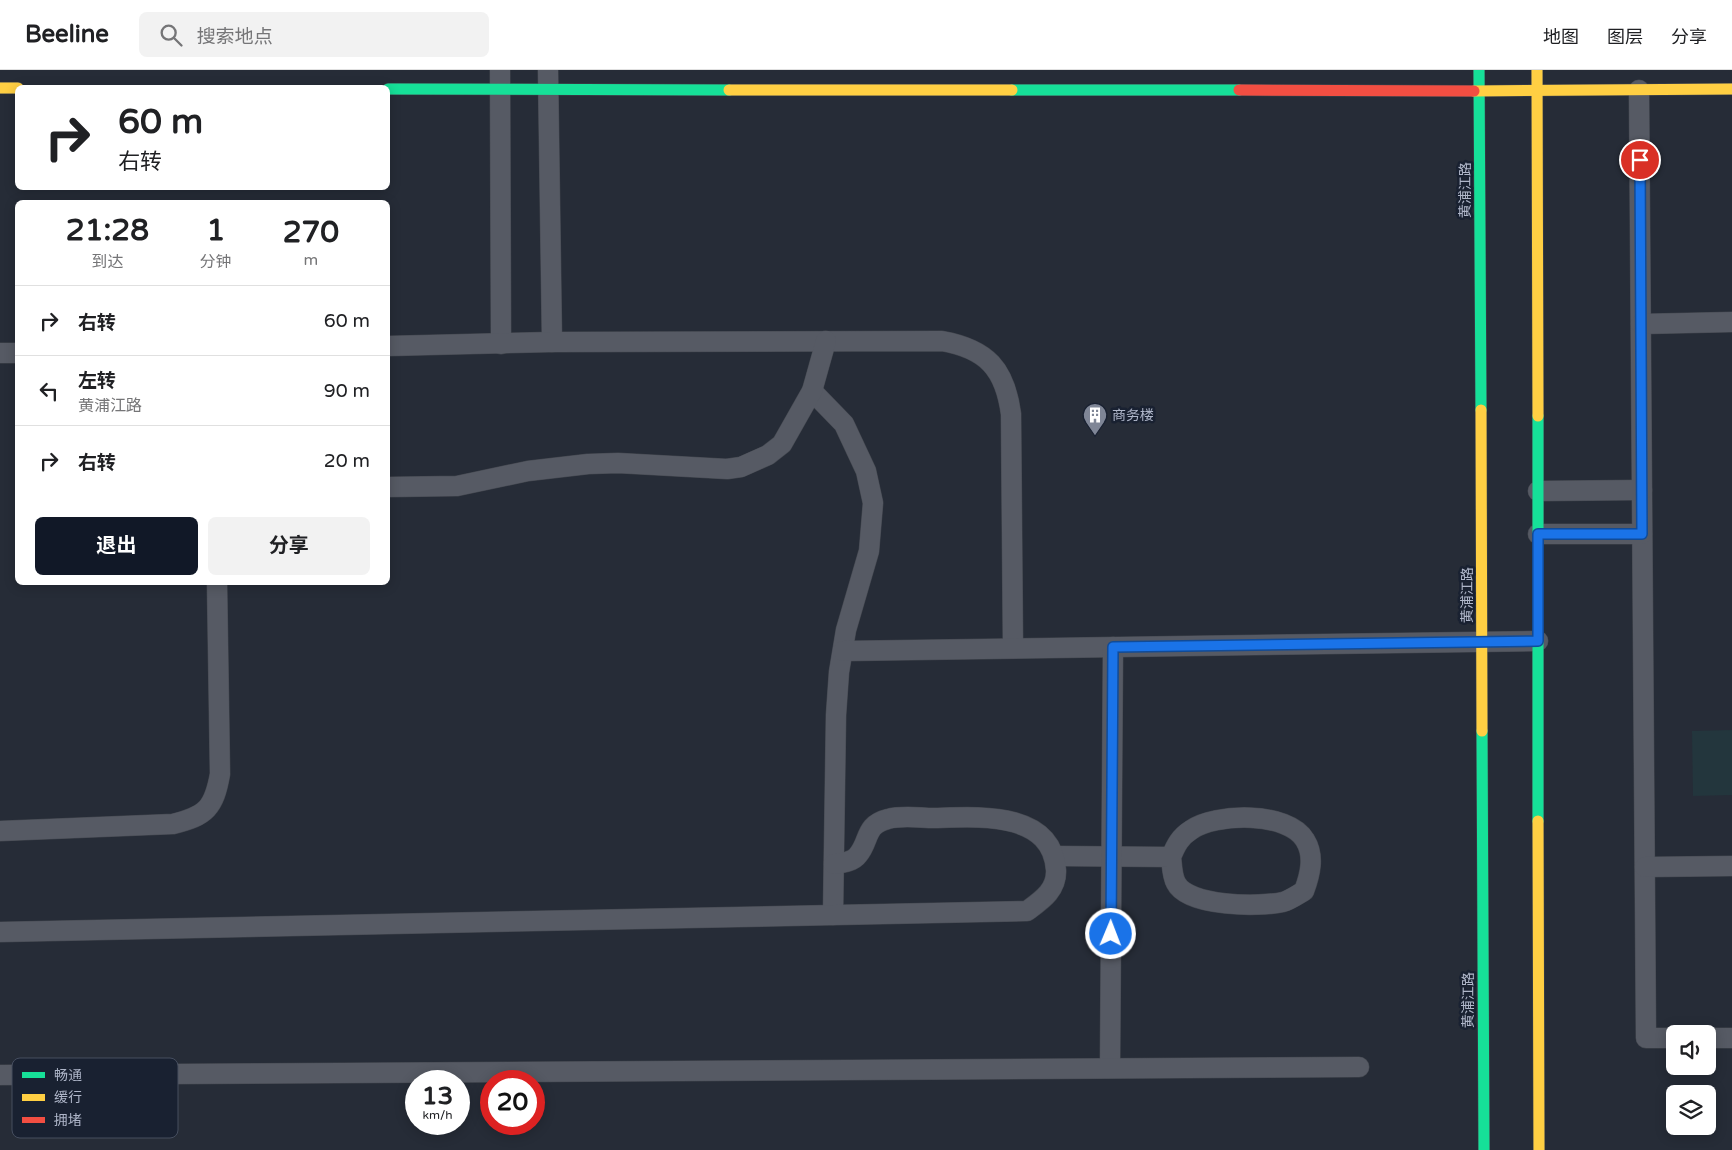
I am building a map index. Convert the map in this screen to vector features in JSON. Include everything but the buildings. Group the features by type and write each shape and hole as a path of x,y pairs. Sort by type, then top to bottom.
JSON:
{"street":[{"name":"黄浦江路","path":"1479,70 1484,1150"},
{"path":"1537,70 1539,1150"},
{"path":"390,89 500,80 548,79 1480,91 1732,89"},
{"path":"0,88 15,88"}],"lane":[{"path":"548,79 552,342"},
{"path":"500,80 501,344"},
{"path":"1639,90 1646,1038 1666,1038"},
{"path":"1641,324 1732,322"},
{"path":"390,487 457,486 528,471 618,462 726,469 741,467 768,455 782,444 812,391 826,341"},
{"path":"390,346 552,342 826,341 942,341 965,345 985,358 998,373 1008,391 1011,414 1014,648"},
{"path":"0,353 15,353"},
{"path":"812,391 844,424 866,471 873,503 868,551 846,630 836,715 833,914"},
{"path":"1538,491 1642,490"},
{"path":"1538,534 1642,534"},
{"path":"0,831 173,824 195,818 206,811 216,797 220,774 217,585"},
{"path":"843,651 1538,641"},
{"path":"1110,1068 1113,647"},
{"path":"0,932 1027,911 1047,896 1056,876 1055,856 1044,840 1021,823 977,817 888,819 870,828 858,856 847,862 834,864"},
{"path":"1228,818 1251,818 1281,823 1305,839 1311,858 1310,875 1304,891 1284,901 1258,906 1234,905 1208,901 1186,893 1176,884 1171,857 1178,840 1192,828 1209,821 1228,818"},
{"path":"1055,856 1171,857"},
{"path":"1645,867 1732,866"},
{"path":"1716,1038 1732,1038"},
{"path":"178,1074 1359,1066"}],"shaded area":[{"path":"1732,730 1732,795 1693,796 1692,731"}],"traffic: fast":[{"path":"1479,70 1481,410"},
{"path":"390,89 729,90"},
{"path":"1012,90 1239,90"},
{"path":"1538,416 1538,821"},
{"path":"1482,731 1484,1150"}],"traffic: slow":[{"path":"1537,70 1538,416"},
{"path":"0,88 15,88"},
{"path":"1474,91 1732,89"},
{"path":"729,90 1012,90"},
{"path":"1481,410 1482,731"},
{"path":"1538,821 1539,1150"}],"traffic: jam":[{"path":"1239,90 1474,91"}],"place":[{"name":"商务楼","path":"1095,436"}],"route":[{"path":"1111,934 1113,647 1538,641 1538,534 1642,534 1640,160"}]}
